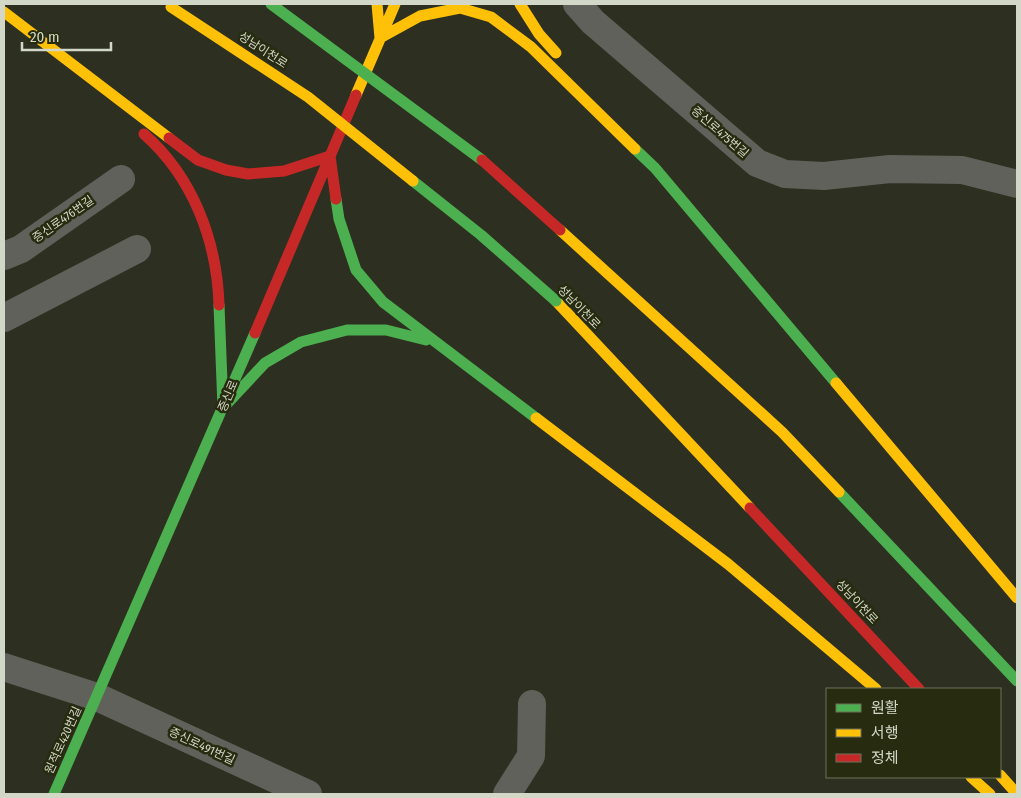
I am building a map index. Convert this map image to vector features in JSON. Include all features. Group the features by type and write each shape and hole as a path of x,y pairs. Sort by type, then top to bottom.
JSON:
{"main road":[{"path":"271,4 487,164 560,230 782,432 1017,681"},
{"path":"377,4 380,38 420,16 460,8 491,17 531,47 655,168"},
{"name":"증신로","path":"97,697 396,4"},
{"path":"520,4 539,34 655,168 1017,598"},
{"name":"성남이천로","path":"169,5 308,97 480,235 556,301 918,688"},
{"path":"4,12 198,160 234,172 267,175 301,167 330,156 339,219 356,270 383,302 728,564 875,688"},
{"path":"19,24 160,148 191,194 208,231 219,292 223,408"},
{"path":"223,408 265,363 301,342 347,330 386,330 438,343"},
{"name":"원적로420번길","path":"54,794 97,697"},
{"path":"1001,776 1017,794"},
{"path":"972,778 990,794"}],"street":[{"name":"증신로475번길","path":"577,4 593,22 756,163 785,174 824,176 890,169 962,170 1017,184"},
{"name":"증신로476번길","path":"4,256 21,249 121,179"},
{"path":"4,318 137,249"},
{"path":"4,667 97,697"},
{"name":"증신로491번길","path":"97,697 308,794"},
{"path":"507,794 531,756 532,704"}],"traffic: fast":[{"path":"271,4 482,160"},
{"path":"635,149 655,168 836,383"},
{"path":"413,181 481,235 556,301"},
{"path":"336,199 339,219 356,270 383,302 536,418"},
{"path":"219,305 223,408"},
{"path":"223,408 265,363 301,342 347,330 386,330 426,340"},
{"path":"54,794 255,333"},
{"path":"839,492 1017,681"}],"traffic: slow":[{"path":"377,4 380,38 420,16 460,8 491,17 531,47 635,149"},
{"path":"356,95 395,4"},
{"path":"520,4 539,34 556,53"},
{"path":"171,7 308,97 413,181"},
{"path":"4,12 169,138"},
{"path":"560,230 782,432 839,492"},
{"path":"556,301 750,508"},
{"path":"836,383 1017,598"},
{"path":"536,418 728,564 875,688"},
{"path":"1001,776 1017,794"},
{"path":"972,778 990,794"}],"traffic: jam":[{"path":"255,333 356,95"},
{"path":"144,134 176,170 189,190 199,212 213,257 219,305"},
{"path":"169,138 198,160 226,170 248,174 284,171 330,156 336,199"},
{"path":"482,160 560,230"},
{"path":"750,508 918,688"}]}
